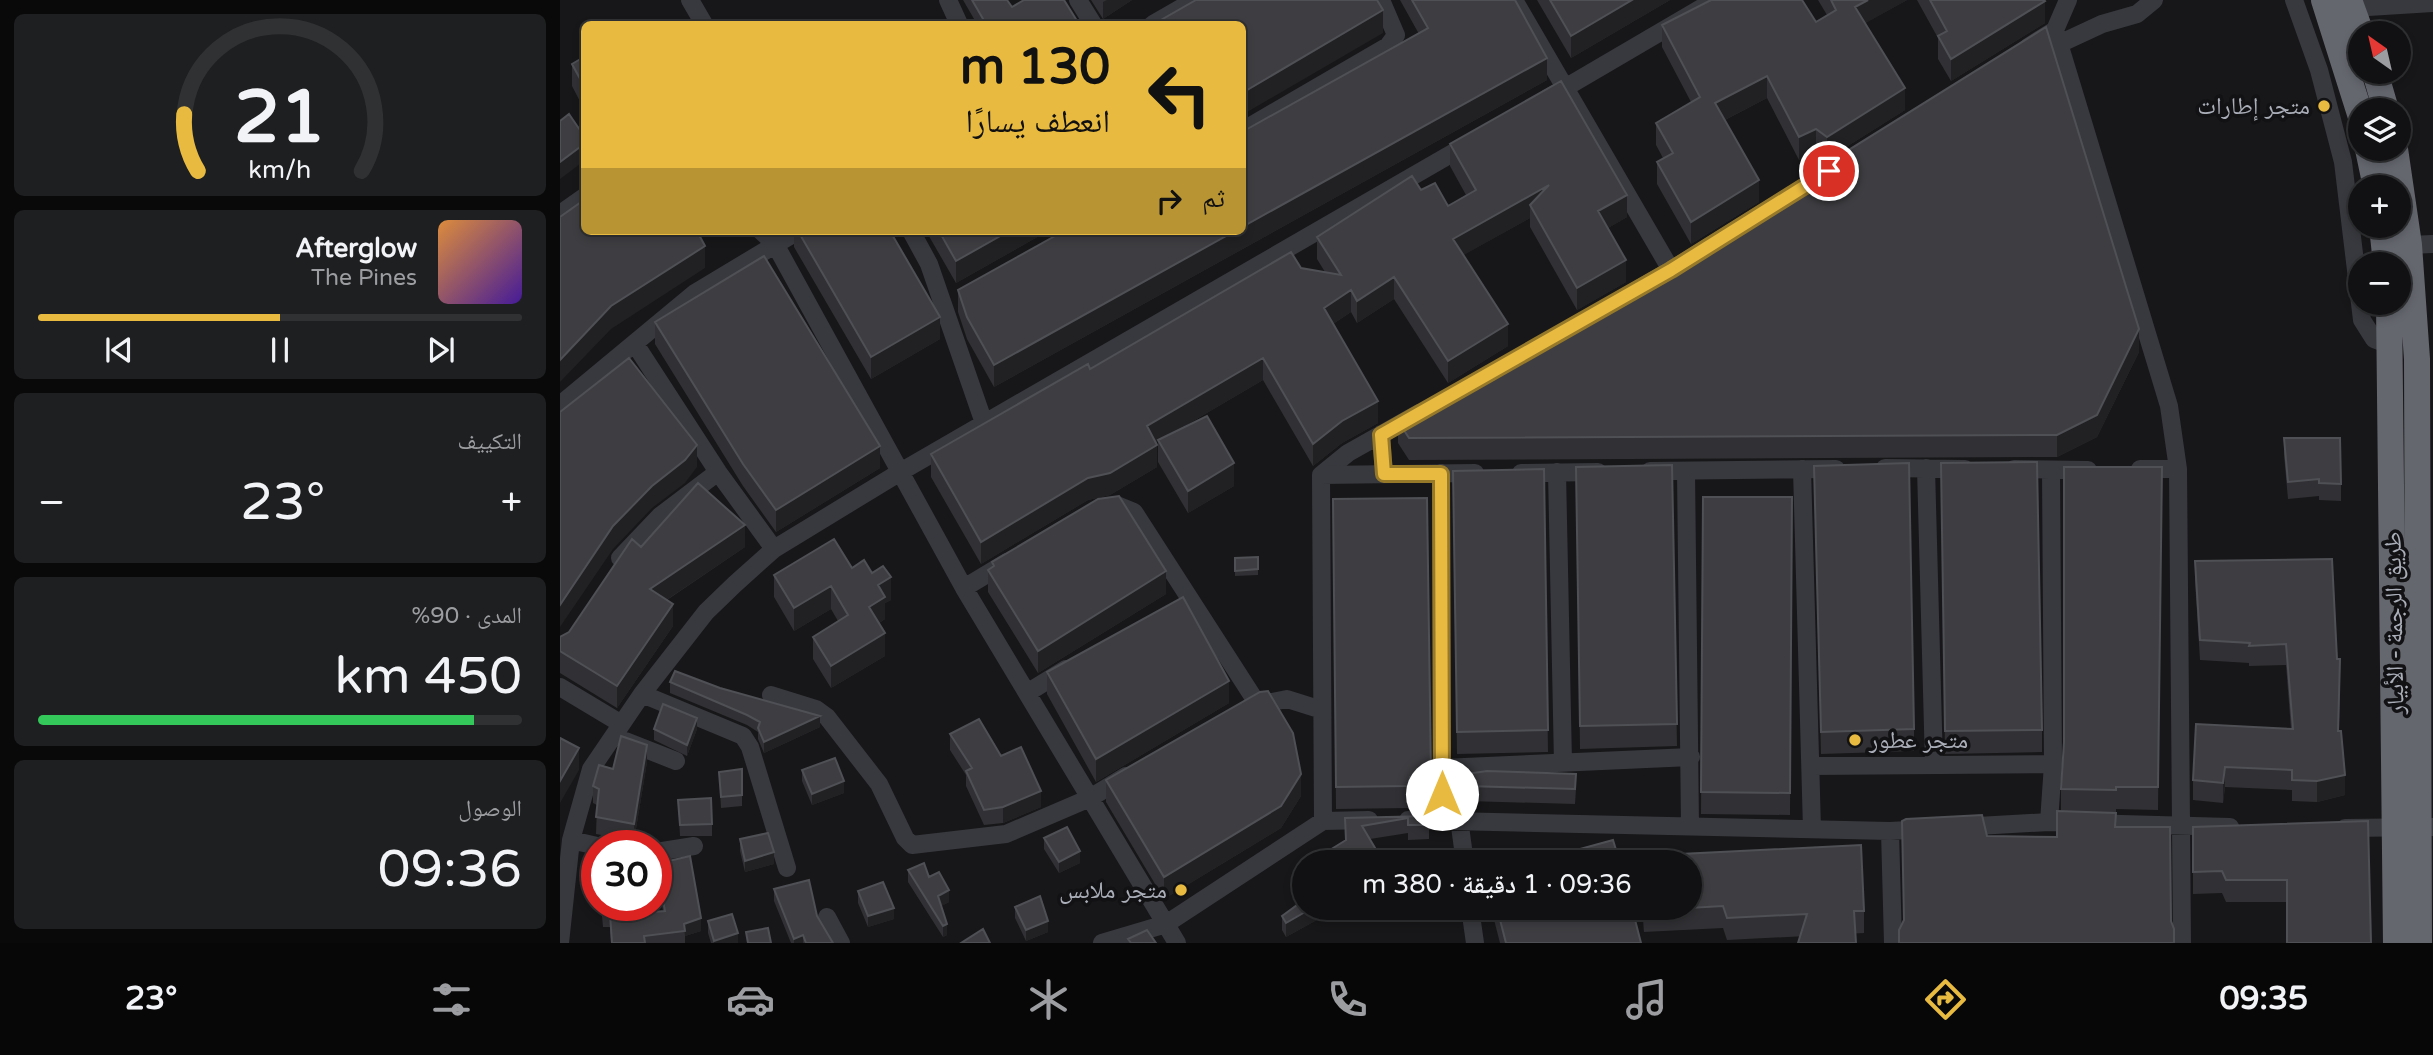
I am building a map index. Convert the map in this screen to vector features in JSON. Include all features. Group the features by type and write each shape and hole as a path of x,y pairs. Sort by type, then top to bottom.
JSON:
{"highway":[{"path":"2324,0 2355,98"},
{"path":"2351,4 2357,21"},
{"name":"طريق الرجمة - الأبيار","path":"2396,943 2416,828 2425,549 2417,359 2421,244 2398,161"},
{"name":"طريق الرجمة - الأبيار","path":"2389,315 2416,828 2419,943"}],"street":[{"path":"690,0 702,21"},
{"path":"948,0 958,21"},
{"path":"1078,0 1091,21"},
{"path":"1158,21 1195,0"},
{"path":"1246,129 1388,46 1396,35 1381,0"},
{"path":"1514,0 1671,270"},
{"path":"1529,108 1715,0"},
{"path":"2068,0 2057,37 2169,406 2178,469 2182,943"},
{"path":"2009,59 2057,37 2137,13 2154,0"},
{"path":"2294,0 2319,70 2340,151 2351,209 2362,320 2374,339 2390,345"},
{"path":"2351,4 2433,3"},
{"path":"560,943 571,840 591,769 616,729 706,612 774,550 902,471 1481,136"},
{"path":"560,214 581,199"},
{"path":"765,235 775,244 964,588 1177,943"},
{"path":"560,405 695,293 791,235"},
{"path":"913,235 949,304 984,423"},
{"path":"635,344 718,472 774,550"},
{"path":"1321,475 1348,453 1429,407"},
{"path":"1381,435 1384,474"},
{"path":"1321,475 1926,468 2102,470"},
{"path":"1926,468 1934,765"},
{"path":"1802,469 1812,829"},
{"path":"2127,470 2178,469"},
{"path":"2049,822 2053,764 2051,470"},
{"path":"1686,471 1690,826"},
{"path":"609,574 622,555 660,516 718,472"},
{"path":"1557,472 1563,763"},
{"path":"1441,474 1442,768 1451,820 1461,850"},
{"path":"1321,475 1323,821"},
{"path":"1083,517 1094,510 1117,505 1135,512 1181,597 1257,703"},
{"path":"964,588 1023,552"},
{"path":"1027,693 1084,658"},
{"path":"560,687 616,729 676,761"},
{"path":"642,694 743,736 754,759 787,869"},
{"path":"771,695 816,709 827,717 879,784 905,838 912,845 991,838 1090,798 1137,770"},
{"path":"1231,715 1257,703 1287,699 1322,710"},
{"path":"1442,768 1691,757"},
{"path":"1811,766 2053,764"},
{"path":"1102,943 1166,924 1323,821 1451,820 1890,831 2049,822 2248,827"},
{"path":"2329,828 2416,828"},
{"path":"1890,831 1893,943"},
{"path":"571,840 581,842"},
{"path":"672,849 694,846"},
{"path":"827,917 841,943"},
{"path":"1472,920 1475,943"}],"building":[{"path":"972,0 1007,0 1012,7 1024,0 1064,0 1077,21 984,21"},
{"path":"1196,0 1377,0 1383,10 1246,91 1246,21 1159,21"},
{"path":"1412,0 1515,0 1547,58 1246,225 1246,130 1428,28"},
{"path":"1550,0 1632,0 1571,36"},
{"path":"1711,0 1802,0 1816,22 1836,10 1831,0 1868,0 1855,7 1905,88 1827,137 1816,129 1799,137 1767,76 1715,103 1759,180 1691,222 1657,162 1673,153 1656,123 1700,97 1662,25"},
{"path":"1930,0 2045,1 1951,59 1938,36 1947,31"},
{"path":"2046,27 2139,329 2097,415 2057,435 1409,438 1398,421 1677,257"},
{"path":"581,59 581,80 572,64"},
{"path":"1561,81 1627,195 1598,211 1626,260 1577,288 1530,205 1549,185 1453,239 1508,324 1448,361 1394,277 1357,301 1351,290 1324,308 1378,401 1342,421 1313,444 1263,358 1147,426 1157,445 1110,473 1088,478 981,542 931,454 1088,364 1090,369 1291,252 1301,268 1341,275 1317,237 1412,176 1421,190 1435,183 1448,206 1476,190 1450,144"},
{"path":"569,114 581,132 581,146 560,162 560,121"},
{"path":"581,202 581,235 699,235 705,246 611,306 560,360 560,217"},
{"path":"800,235 892,235 940,317 871,357"},
{"path":"941,235 1002,235 956,261"},
{"path":"1057,235 1228,235 994,365 967,317 958,290"},
{"path":"764,256 880,446 776,510 743,464 655,322"},
{"path":"629,358 697,445 685,460 652,486 613,526 560,605 560,412"},
{"path":"1207,416 1234,463 1188,491 1158,440"},
{"path":"2284,438 2340,438 2341,484 2319,483 2319,479 2288,482"},
{"path":"2037,462 2042,730 1945,731 1941,463"},
{"path":"1909,463 1914,729 1821,732 1814,466"},
{"path":"1672,465 1677,724 1580,726 1576,467"},
{"path":"2064,467 2162,467 2158,787 2116,787 2116,790 2061,789 2064,742"},
{"path":"1544,469 1548,730 1457,732 1453,471"},
{"path":"698,483 745,525 650,589 673,604 617,686 560,651 560,637 569,632 632,539 641,547"},
{"path":"1119,496 1166,571 1038,651 988,570 994,566 992,562 1098,499"},
{"path":"1703,497 1792,497 1790,793 1701,792"},
{"path":"1427,498 1431,774 1429,777 1410,777 1409,786 1336,787 1333,499"},
{"path":"834,539 852,568 864,560 872,573 883,566 891,577 878,585 885,597 869,607 885,633 831,666 813,637 848,615 831,586 794,608 774,575"},
{"path":"1258,557 1258,569 1235,571 1235,558"},
{"path":"2332,559 2337,659 2340,659 2338,731 2341,731 2345,775 2317,781 2292,780 2292,770 2225,767 2223,783 2193,780 2196,724 2293,729 2286,644 2249,646 2250,643 2200,640 2195,561"},
{"path":"1183,597 1229,681 1096,759 1047,672"},
{"path":"675,671 720,688 820,716 764,742 758,728 760,722 670,682"},
{"path":"1268,691 1293,733 1301,774 1281,806 1164,877 1106,780 1260,692"},
{"path":"663,704 697,718 687,745 654,729"},
{"path":"979,719 1001,756 1021,747 1041,791 1003,807 984,810 966,771 972,768 950,734"},
{"path":"621,736 647,745 634,824 596,817 599,789 593,786 599,765 613,769"},
{"path":"560,738 579,748 560,781"},
{"path":"835,758 844,781 812,794 802,770"},
{"path":"742,769 742,795 721,797 719,772"},
{"path":"1487,771 1576,774 1575,789 1467,786 1466,774"},
{"path":"1461,773 1465,784 1453,789 1453,775"},
{"path":"711,798 712,824 680,825 678,800"},
{"path":"2057,811 2116,813 2115,827 2170,827 2171,921 2174,943 1899,943 1899,930 1904,920 1902,821 1982,815 1987,836 2057,837"},
{"path":"1429,816 1429,825 1408,825 1408,818 1362,826 1376,850 1330,850 1346,840 1345,818"},
{"path":"2368,821 2371,943 2287,943 2287,880 2226,880 2222,871 2193,872 2193,827"},
{"path":"1067,827 1080,851 1059,862 1044,838"},
{"path":"768,833 774,852 745,861 740,839"},
{"path":"1613,840 1616,850 1576,850"},
{"path":"1861,845 1864,911 1854,911 1856,943 1798,943 1807,914 1727,918 1723,906 1702,907 1702,853"},
{"path":"690,856 701,918 684,924 685,931 644,936 645,943 612,943 610,921 672,921 672,860"},
{"path":"924,863 929,877 939,872 949,890 938,896 947,924 943,926 908,870"},
{"path":"809,880 817,916 833,943 806,943 803,935 794,939 774,889"},
{"path":"883,882 894,908 868,916 858,891"},
{"path":"1040,896 1048,921 1026,930 1015,907"},
{"path":"1292,909 1292,920 1286,923 1282,916"},
{"path":"732,914 738,933 714,941 708,921"},
{"path":"1500,920 1635,920 1641,943 1506,943"},
{"path":"768,928 771,943 748,943 746,932"},
{"path":"983,929 990,943 961,943"},
{"path":"1147,930 1156,943 1131,943 1128,939"}],"place":[{"name":"متجر إطارات","path":"2324,106"},
{"name":"متجر عطور","path":"1855,740"},
{"name":"متجر ملابس","path":"1181,890"}],"route":[{"path":"1442,794 1441,474 1384,474 1381,435 1671,270 1829,171"}]}
